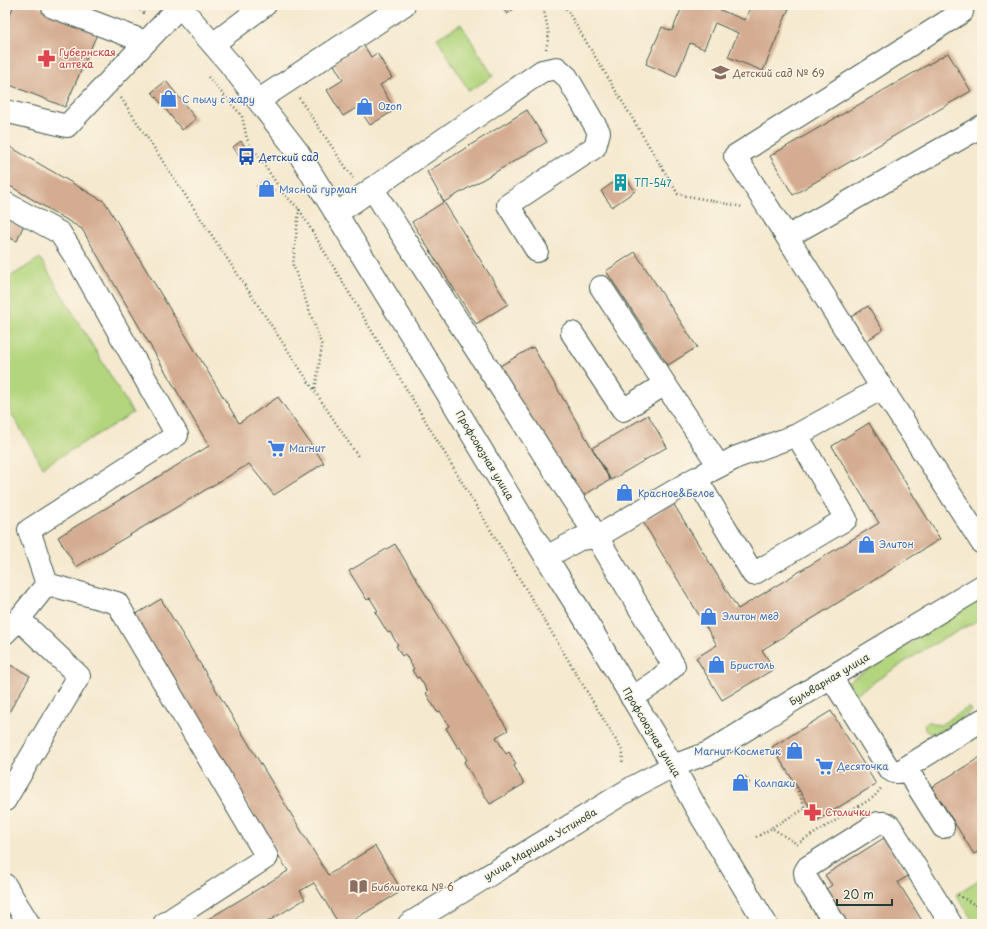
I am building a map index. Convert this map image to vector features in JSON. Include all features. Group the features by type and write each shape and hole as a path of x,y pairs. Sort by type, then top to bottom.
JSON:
{"main road":[{"path":"53,5 53,7 146,42"},
{"path":"213,44 265,5"},
{"path":"259,100 404,5"},
{"path":"5,111 67,126 178,6"},
{"name":"Профсоюзная улица","path":"178,6 213,44 259,100 298,152 580,611 766,924"},
{"path":"962,12 735,156 882,388 982,542"},
{"path":"336,214 542,71 556,68 567,77 599,132 595,147 508,205 537,251"},
{"path":"787,237 982,126"},
{"path":"372,188 596,537 674,666 656,682 632,698"},
{"path":"5,203 60,233 83,269 177,435 29,530 47,584"},
{"path":"601,287 718,466"},
{"path":"572,333 623,410 665,384"},
{"path":"546,557 580,539 596,537 718,466 737,457 797,435 882,388"},
{"path":"696,478 753,574 846,519 797,435"},
{"path":"5,800 79,676 12,626 47,584"},
{"path":"47,584 116,603 267,857 164,924"},
{"name":"Бульварная улица","path":"673,766 708,753 982,586"},
{"path":"832,677 889,769 900,770 982,720"},
{"name":"улица Маршала Устинова","path":"409,924 635,786 673,766"},
{"path":"900,770 942,827"},
{"path":"835,924 806,878 805,872 808,867 878,823 885,823 890,826 951,924"},
{"path":"5,885 29,924"}],"path":[{"path":"542,71 549,34 543,5"},
{"path":"564,5 678,194 772,213"},
{"path":"208,77 242,116 247,139 282,193 299,209 623,752 622,764"},
{"path":"110,81 359,458"},
{"path":"299,209 293,265 322,346 315,391"},
{"path":"772,828 797,844 874,797 900,770"},
{"path":"756,837 805,809 796,785"}],"green space":[{"path":"461,24 493,76 469,91 437,38"},
{"path":"40,258 133,413 43,467 5,403 5,280"},
{"path":"982,598 982,618 925,649 854,695 846,683"},
{"path":"969,707 971,711 945,728 934,733 930,733 925,730 924,726 926,723 931,722 940,725"},
{"path":"982,878 982,924 975,924 956,894"}],"building":[{"name":"Губернская аптека","path":"14,5 34,5 98,32 65,107 5,83 5,26"},
{"path":"501,5 519,5 507,14"},
{"path":"683,5 722,5 720,10 745,20 751,5 790,6 763,71 728,57 738,33 715,23 704,49 690,43 676,77 646,64 662,27 672,31"},
{"path":"363,44 371,57 377,53 392,78 380,85 395,110 370,125 358,107 343,116 327,90 343,80 333,63"},
{"path":"948,53 971,91 793,195 770,156"},
{"name":"С пылу с жару","path":"166,81 196,119 182,130 152,92"},
{"path":"527,110 547,142 444,202 427,172"},
{"path":"241,141 254,159 246,165 233,147"},
{"path":"5,144 105,202 239,423 278,397 324,463 274,495 249,464 76,567 58,537 209,446 82,229 5,183"},
{"name":"ТП-547","path":"624,175 635,191 612,207 601,191"},
{"name":"Мясной гурман","path":"267,179 275,191 265,197 257,186"},
{"path":"444,202 508,304 476,324 412,222"},
{"path":"5,216 24,224 17,241 5,236"},
{"path":"635,252 697,347 668,365 606,271"},
{"path":"868,306 883,330 866,341 851,317"},
{"path":"533,347 610,480 577,499 500,366"},
{"path":"648,415 667,447 611,480 592,448"},
{"path":"869,423 940,539 762,650 774,669 722,700 696,658 717,645 643,522 673,503 738,609 879,523 832,446"},
{"path":"395,544 508,730 496,737 506,754 509,752 516,764 514,766 524,784 490,804 464,762 467,760 460,747 458,748 446,728 449,726 440,711 437,712 426,693 428,692 419,677 417,678 412,670 414,669 405,654 402,656 396,646 398,645 390,632 388,633 375,612 378,611 370,598 367,600 349,571"},
{"path":"161,599 328,875 375,846 402,891 346,924 339,924 314,883 300,891 305,899 264,924 200,924 288,871 133,616"},
{"path":"5,662 30,676 5,719"},
{"name":"Десяточка","path":"831,711 876,784 818,820 772,747"},
{"path":"982,756 982,849 974,854 932,787"},
{"name":"Колпаки","path":"745,776 750,783 737,791 732,784"},
{"path":"884,838 908,876 898,882 924,924 846,924 825,890 832,885 825,875"}],"place":[{"name":"Губернская аптека","path":"46,58"},
{"name":"Детский сад № 69","path":"720,73"},
{"name":"С пылу с жару","path":"169,99"},
{"name":"Ozon","path":"365,106"},
{"name":"Детский сад","path":"246,157"},
{"name":"ТП-547","path":"621,183"},
{"name":"Мясной гурман","path":"266,189"},
{"name":"Магнит","path":"276,448"},
{"name":"Красное&Белое","path":"625,493"},
{"name":"Элитон","path":"866,544"},
{"name":"Элитон мед","path":"709,616"},
{"name":"Бристоль","path":"717,665"},
{"name":"Магнит Косметик","path":"794,751"},
{"name":"Десяточка","path":"824,766"},
{"name":"Колпаки","path":"741,783"},
{"name":"Столички","path":"812,812"},
{"name":"Библиотека № 6","path":"358,887"}]}
